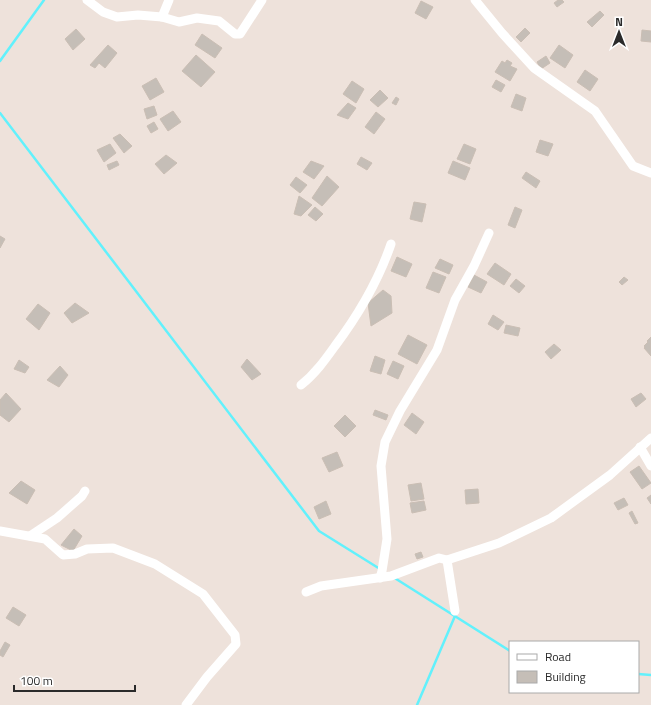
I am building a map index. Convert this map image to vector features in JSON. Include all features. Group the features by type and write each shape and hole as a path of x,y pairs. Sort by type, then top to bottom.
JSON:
{"street":[{"path":"87,0 103,12 117,17 138,15 162,17 179,22 197,18 219,22 234,34 240,34 262,0"},
{"path":"162,17 168,0"},
{"path":"475,0 502,33 534,68 595,111 633,166 651,173"},
{"path":"380,578 387,539 381,466 385,442 400,411 438,350 455,300 490,233"},
{"path":"301,385 321,366 354,321 371,291 383,266 391,244"},
{"path":"306,592 320,586 391,576 439,558 447,560 499,543 551,518 610,475 651,438"},
{"path":"640,447 651,466"},
{"path":"30,536 57,518 82,496 85,491"},
{"path":"0,531 45,539 63,555 75,554 87,549 113,548 155,564 203,594 235,635 236,644 207,677 186,705"},
{"path":"447,560 455,611"}],"building":[{"path":"558,0 562,0 564,2 557,7 554,3"},
{"path":"421,1 433,7 426,19 415,13"},
{"path":"600,11 604,15 592,27 587,22"},
{"path":"525,28 530,33 521,42 516,37"},
{"path":"76,29 85,39 73,50 65,39"},
{"path":"642,30 651,31 651,42 641,41"},
{"path":"202,34 222,48 215,58 195,45"},
{"path":"108,45 117,53 105,68 99,63 95,68 90,65"},
{"path":"559,45 573,55 565,68 550,58"},
{"path":"196,55 215,72 201,87 182,71"},
{"path":"546,56 550,63 541,69 537,62"},
{"path":"507,60 512,63 510,66 517,69 510,81 495,72 502,61 505,63"},
{"path":"585,70 598,79 590,91 577,82"},
{"path":"156,78 164,92 150,100 142,86"},
{"path":"496,80 505,85 501,92 492,87"},
{"path":"352,81 364,89 356,103 343,94"},
{"path":"380,90 388,98 378,107 370,100"},
{"path":"516,94 526,98 522,111 511,107"},
{"path":"396,97 399,99 396,105 392,103"},
{"path":"348,103 356,108 348,119 337,115"},
{"path":"154,106 157,115 147,119 144,109"},
{"path":"173,111 181,122 168,131 160,119"},
{"path":"376,112 385,119 374,134 365,127"},
{"path":"154,122 158,129 151,133 147,126"},
{"path":"120,134 132,146 124,153 113,138"},
{"path":"540,140 553,144 548,156 536,152"},
{"path":"110,144 116,153 104,162 97,150"},
{"path":"464,144 476,149 470,164 457,159"},
{"path":"166,155 177,163 164,174 155,164"},
{"path":"361,157 372,163 367,170 357,164"},
{"path":"117,161 119,165 109,170 107,165"},
{"path":"311,161 324,166 314,179 303,172"},
{"path":"453,161 470,168 465,180 448,173"},
{"path":"526,172 540,181 536,188 522,178"},
{"path":"327,176 339,187 322,206 312,198"},
{"path":"296,177 307,185 300,193 290,185"},
{"path":"299,196 312,205 301,216 294,214"},
{"path":"414,202 426,204 422,222 410,219"},
{"path":"315,207 323,214 316,221 308,215"},
{"path":"515,207 522,210 515,228 508,225"},
{"path":"0,236 5,239 0,248"},
{"path":"397,257 412,264 406,277 391,271"},
{"path":"440,259 453,265 449,274 435,268"},
{"path":"495,263 511,274 504,285 487,274"},
{"path":"433,272 446,277 439,293 426,288"},
{"path":"474,275 487,282 481,293 468,287"},
{"path":"624,277 628,280 622,285 619,282"},
{"path":"516,279 525,286 519,293 510,286"},
{"path":"383,290 391,296 392,313 371,326 368,303"},
{"path":"75,303 89,313 72,323 64,313"},
{"path":"38,304 50,313 39,330 26,319"},
{"path":"493,315 504,322 498,330 488,324"},
{"path":"506,325 520,328 518,336 504,333"},
{"path":"408,335 427,345 417,364 398,354"},
{"path":"651,337 651,356 644,346"},
{"path":"554,344 561,350 551,359 545,352"},
{"path":"375,356 385,360 381,374 370,371"},
{"path":"247,359 261,374 252,380 241,367"},
{"path":"19,360 29,367 25,373 14,369"},
{"path":"393,361 404,366 398,379 387,374"},
{"path":"60,366 68,375 59,387 47,380"},
{"path":"6,393 21,409 9,422 0,415 0,400"},
{"path":"641,393 646,399 636,407 631,399"},
{"path":"375,410 388,415 386,420 373,415"},
{"path":"412,413 424,422 416,434 404,425"},
{"path":"345,415 356,426 345,437 334,426"},
{"path":"337,452 343,466 329,472 322,458"},
{"path":"639,466 651,483 642,489 630,472"},
{"path":"21,481 35,490 27,504 9,493"},
{"path":"421,483 424,499 411,501 408,485"},
{"path":"478,489 479,503 466,504 465,490"},
{"path":"651,495 651,504 647,498"},
{"path":"624,498 628,505 618,510 614,503"},
{"path":"326,501 331,514 319,519 314,507"},
{"path":"424,501 426,510 412,513 410,503"},
{"path":"632,511 638,523 635,524 629,513"},
{"path":"74,529 82,536 73,551 61,545"},
{"path":"421,552 423,557 417,559 415,554"},
{"path":"13,607 26,615 19,626 6,618"},
{"path":"5,642 10,645 3,657 0,655 0,651"}],"waterway":[{"path":"0,61 44,0"},
{"path":"0,113 319,531 380,569"},
{"path":"393,577 509,650"},
{"path":"417,705 455,616"},
{"path":"639,674 651,675"}]}
